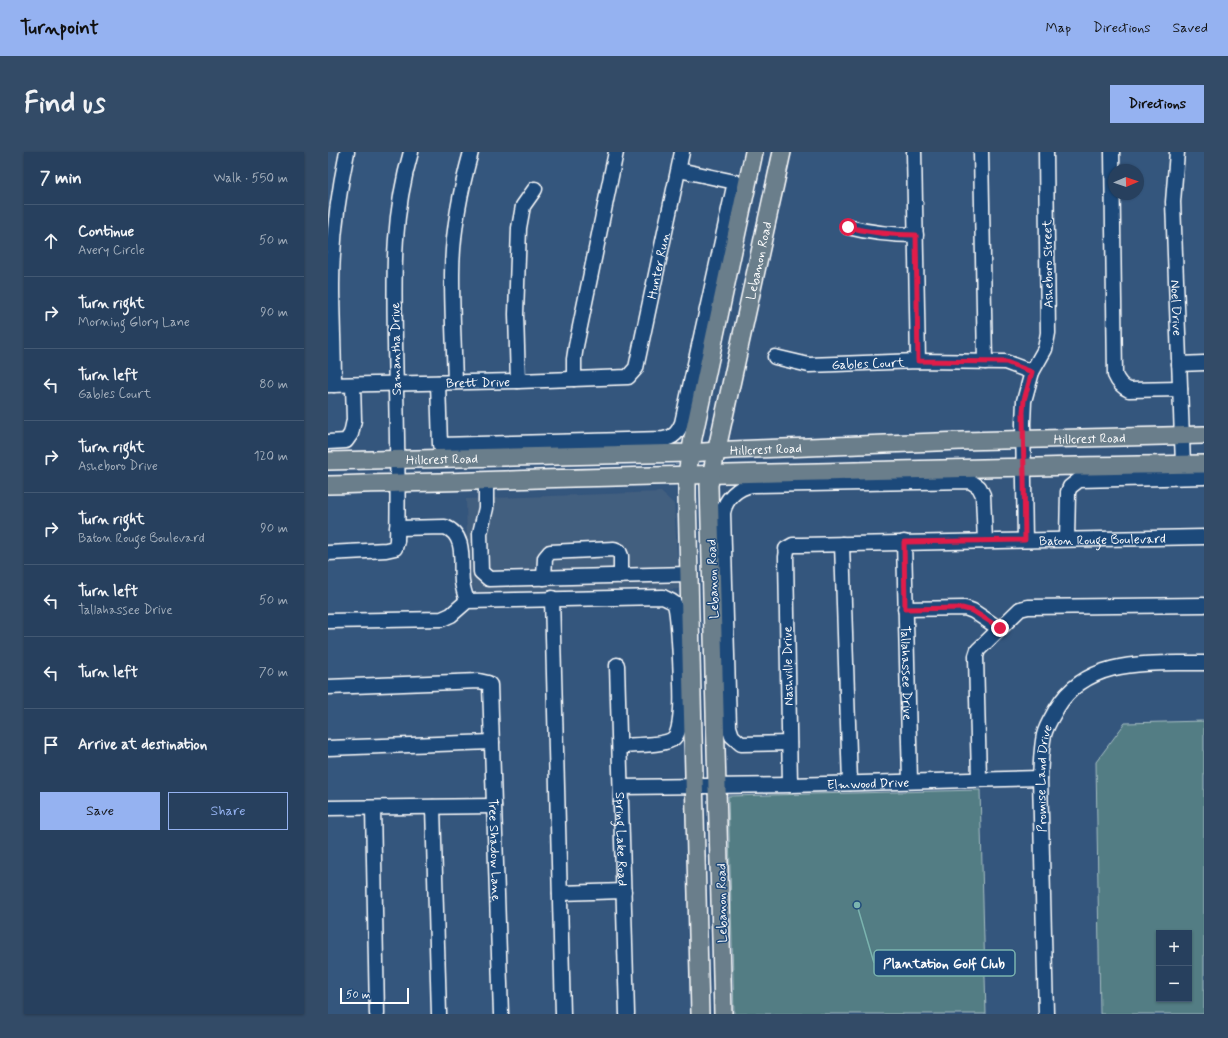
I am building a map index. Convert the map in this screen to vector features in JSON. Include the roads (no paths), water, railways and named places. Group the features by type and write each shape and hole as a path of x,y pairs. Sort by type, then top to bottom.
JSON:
{"main road":[{"name":"Lebanon Road","path":"700,1014 687,474 690,453 754,152"},
{"name":"Lebanon Road","path":"724,1014 709,485 782,152"},
{"name":"Hillcrest Road","path":"328,461 690,453 717,450 1023,439 1204,436"},
{"path":"486,457 486,482"},
{"name":"Hillcrest Road","path":"328,485 486,482 687,474 1204,464"}],"street":[{"path":"331,385 334,245 341,178 347,152"},
{"name":"Samantha Drive","path":"328,554 386,550 395,548 397,541 398,459 395,248 399,208 406,168 411,152"},
{"path":"455,382 452,274 453,260 456,223 467,168 472,152"},
{"path":"574,379 574,359 576,346 616,152"},
{"name":"Hunter Run","path":"628,376 636,368 682,152"},
{"path":"914,152 918,361"},
{"path":"981,152 985,362"},
{"name":"Asheboro Street","path":"1025,540 1023,439 1024,400 1032,372 1045,349 1048,333 1046,152"},
{"path":"1112,152 1115,375 1118,382 1129,390 1180,389"},
{"name":"Noel Drive","path":"1177,152 1173,202 1183,464"},
{"path":"438,383 440,445 663,439 669,438 678,433 682,423 735,182 679,170"},
{"path":"518,381 516,298 519,228 523,206 535,189"},
{"path":"848,227 871,233 916,235"},
{"name":"Gables Court","path":"775,357 809,365 918,361 1006,362 1032,372"},
{"path":"1179,364 1204,364"},
{"name":"Brett Drive","path":"331,385 518,381 628,376"},
{"path":"328,442 346,441 351,434 354,420 353,385"},
{"path":"1067,539 1068,492 1070,487 1079,480 1204,477"},
{"path":"789,743 741,744 732,736 728,727 723,513 725,503 744,487 757,485 970,481 979,487 983,495 986,541"},
{"path":"486,482 486,508 480,533 481,572 486,578 689,574"},
{"path":"397,528 444,527 452,530 456,535 461,548 462,582 467,600"},
{"name":"Baton Rouge Boulevard","path":"786,549 793,545 1204,537"},
{"name":"Tallahassee Drive","path":"904,542 910,781"},
{"path":"842,544 850,783"},
{"path":"544,578 545,558 550,552 614,549 619,551 621,556 621,576"},
{"name":"Nashville Drive","path":"786,549 790,785"},
{"path":"328,621 442,619 451,615 467,600 663,597 674,603 678,619 681,702 678,732 673,740 666,742 620,746"},
{"path":"552,598 563,1014"},
{"path":"979,779 976,656 978,650 1017,611 1023,608 1204,604"},
{"path":"905,609 962,608 973,611 1000,628"},
{"name":"Promise Land Drive","path":"1046,1014 1040,778 1041,751 1046,727 1061,702 1074,686 1096,674 1137,664 1204,663"},
{"name":"Spring Lake Road","path":"617,665 627,1014"},
{"name":"Tree Shadow Lane","path":"328,686 479,681 490,685 501,1014"},
{"path":"328,748 492,742"},
{"name":"Elmwood Drive","path":"621,787 790,785 1040,778"},
{"path":"328,808 494,806"},
{"path":"432,807 439,1014"},
{"path":"373,808 377,1014"},
{"path":"560,893 624,891"}],"place":[{"name":"Plantation Golf Club","path":"857,905"}]}
